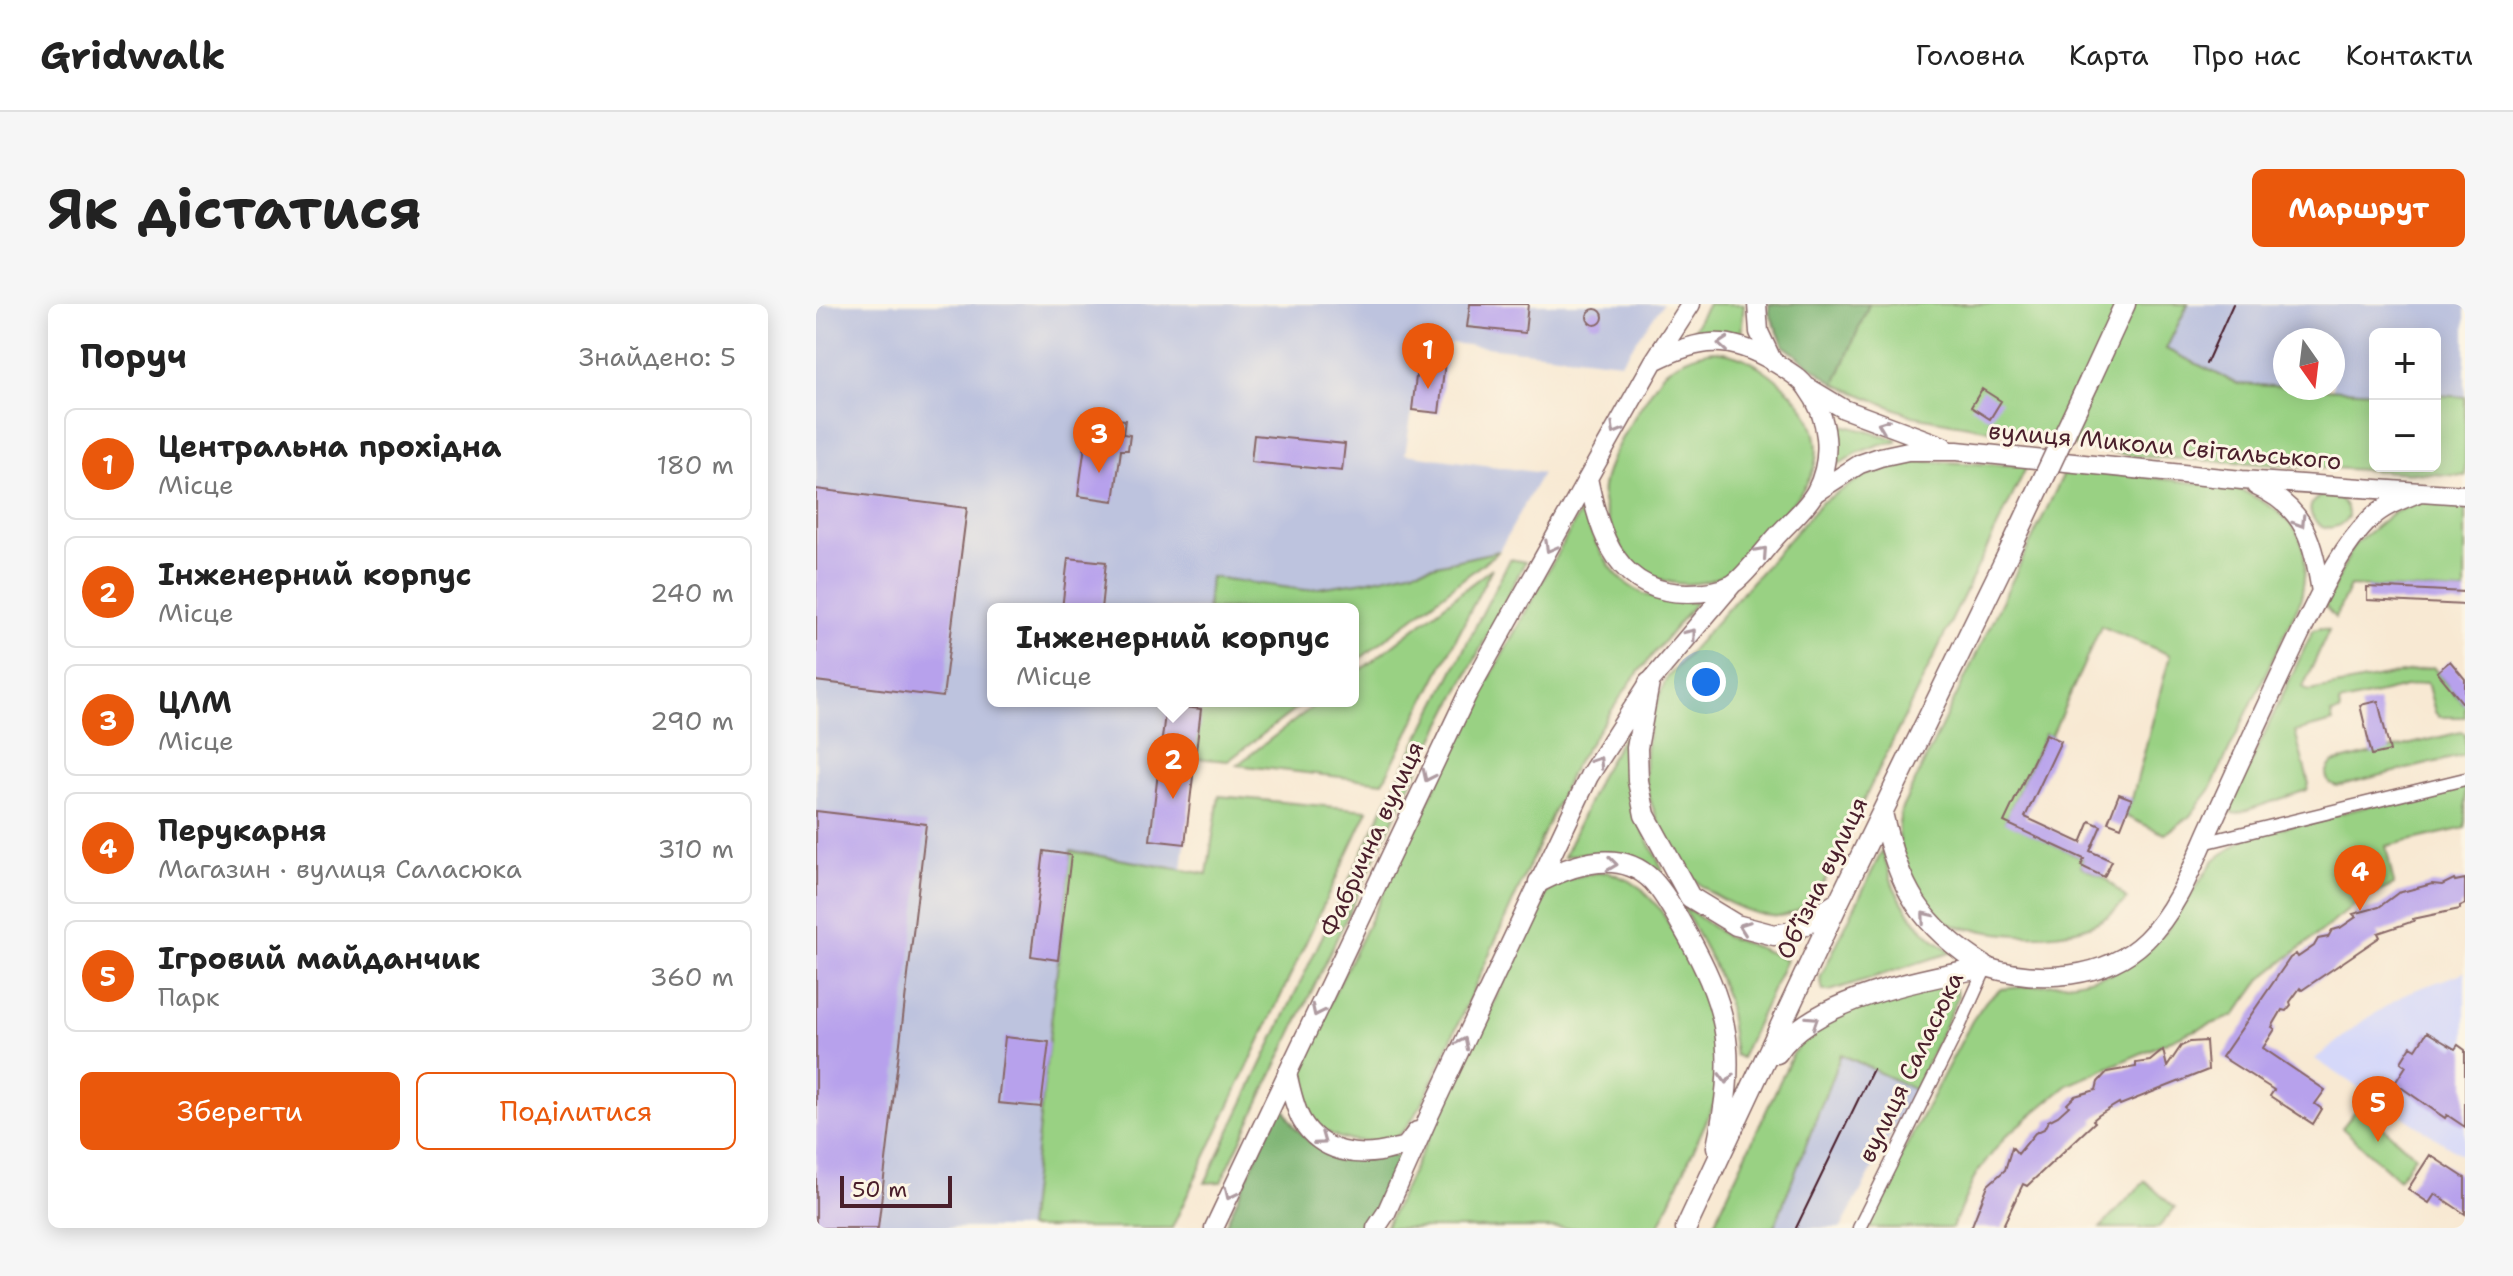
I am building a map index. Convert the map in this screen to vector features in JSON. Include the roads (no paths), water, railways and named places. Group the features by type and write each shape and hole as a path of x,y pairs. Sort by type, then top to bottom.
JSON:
{"main road":[{"path":"1691,304 1654,361 1588,478 1601,531 1616,559 1636,579 1666,591 1681,593 1703,593 1732,585"},
{"path":"1757,304 1759,332 1773,362"},
{"name":"Обʼїзна вулиця","path":"1686,1228 2125,304"},
{"path":"1654,361 1680,348 1701,343 1724,342 1742,346 1773,362 1844,409 1957,451"},
{"path":"1806,386 1822,413 1827,455 1815,493"},
{"path":"1376,1228 1386,1213 1589,776 1649,683 1815,493 1860,464 1880,457 1908,451 1957,451"},
{"name":"вулиця Миколи Світальського","path":"1957,451 2242,480 2465,495"},
{"name":"Фабрична вулиця","path":"1214,1228 1467,695 1588,478"},
{"path":"2242,480 2274,494 2290,506 2306,528 2321,592"},
{"name":"вулиця Саласюка","path":"1986,967 2005,972 2045,975 2088,971 2117,962 2157,928 2189,874 2271,693 2338,558 2372,517 2387,506 2418,493"},
{"path":"1649,683 1637,748 1638,781 1645,815 1690,897 1736,925 1774,935 1793,932 1839,901"},
{"path":"1882,813 1901,878 1919,910 1949,941 1986,967"},
{"path":"1539,882 1580,864 1611,861 1633,868 1650,878 1669,902 1704,966 1719,1001 1727,1056 1726,1101 1703,1193"},
{"path":"1746,1100 1785,1040 1829,1011 1894,987 1986,967"},
{"path":"1287,1073 1302,1121 1328,1147 1354,1154 1405,1146 1430,1114"}],"street":[{"path":"2203,843 2465,779"},
{"name":"вулиця Саласюка","path":"1859,1228 1986,967"}],"tram line":[{"path":"2206,364 2233,304"},
{"path":"1796,1228 1873,1069"}],"place":[{"name":"Центральна прохідна","path":"1428,389"},
{"name":"ЦЛМ","path":"1099,473"},
{"name":"Інженерний корпус","path":"1173,799"},
{"name":"Перукарня","path":"2360,911"},
{"name":"Ігровий майданчик","path":"2378,1142"}]}
